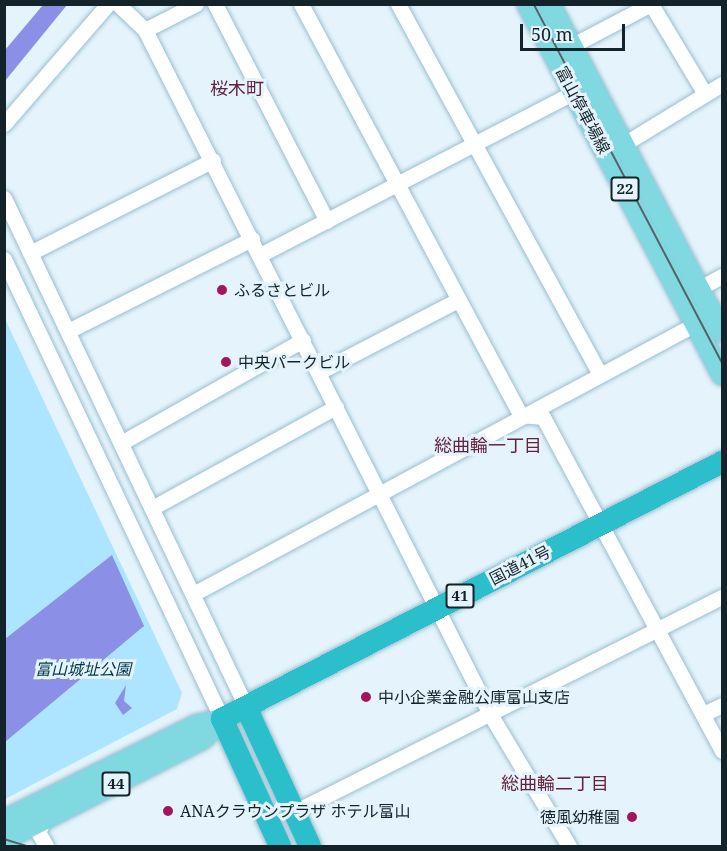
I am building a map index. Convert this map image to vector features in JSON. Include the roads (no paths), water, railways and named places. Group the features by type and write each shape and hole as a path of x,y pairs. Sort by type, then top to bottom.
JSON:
{"highway":[{"name":"国道41号","path":"222,719 723,462"},
{"path":"246,707 310,846"},
{"path":"222,719 277,845"}],"main road":[{"name":"富山停車場線","path":"527,4 723,375"},
{"name":"富山停車場線","path":"549,4 723,332"},
{"name":"44","path":"12,838 27,810 196,725 222,719"},
{"name":"44","path":"12,838 203,739 222,719"}],"street":[{"path":"4,124 108,4"},
{"path":"118,4 146,30 439,607 490,714 569,846"},
{"path":"146,30 196,4"},
{"path":"215,4 327,221"},
{"path":"301,4 520,416"},
{"path":"398,4 474,147 600,374"},
{"path":"571,46 651,4 705,94"},
{"path":"624,144 723,84"},
{"path":"260,255 474,147 574,92"},
{"path":"30,253 213,160"},
{"path":"4,198 246,707"},
{"path":"68,331 252,239"},
{"path":"4,259 222,719"},
{"path":"700,288 723,276"},
{"path":"319,372 458,300"},
{"path":"193,594 520,416 695,324"},
{"path":"121,443 303,340"},
{"path":"152,508 336,407"},
{"path":"520,416 543,417 723,751"},
{"path":"294,812 723,597"},
{"path":"703,714 723,705"},
{"path":"44,820 38,832 46,846"}],"water":[{"path":"43,5 67,5 5,81 5,50"},
{"path":"112,555 144,626 5,742 5,639"},
{"path":"126,685 124,701 132,708 123,715 115,703"}],"tram line":[{"path":"534,4 722,362"},
{"path":"4,839 27,846"}],"place":[{"name":"ふるさとビル","path":"222,290"},
{"name":"中央パークビル","path":"226,362"},
{"name":"中小企業金融公庫富山支店","path":"366,697"},
{"name":"ANAクラウンプラザ ホテル富山","path":"168,811"},
{"name":"徳風幼稚園","path":"632,817"}],"district":[{"name":"桜木町","path":"237,88"},
{"name":"総曲輪一丁目","path":"488,445"},
{"name":"総曲輪二丁目","path":"555,783"}],"park label":[{"name":"富山城址公園","path":"83,669"}]}
